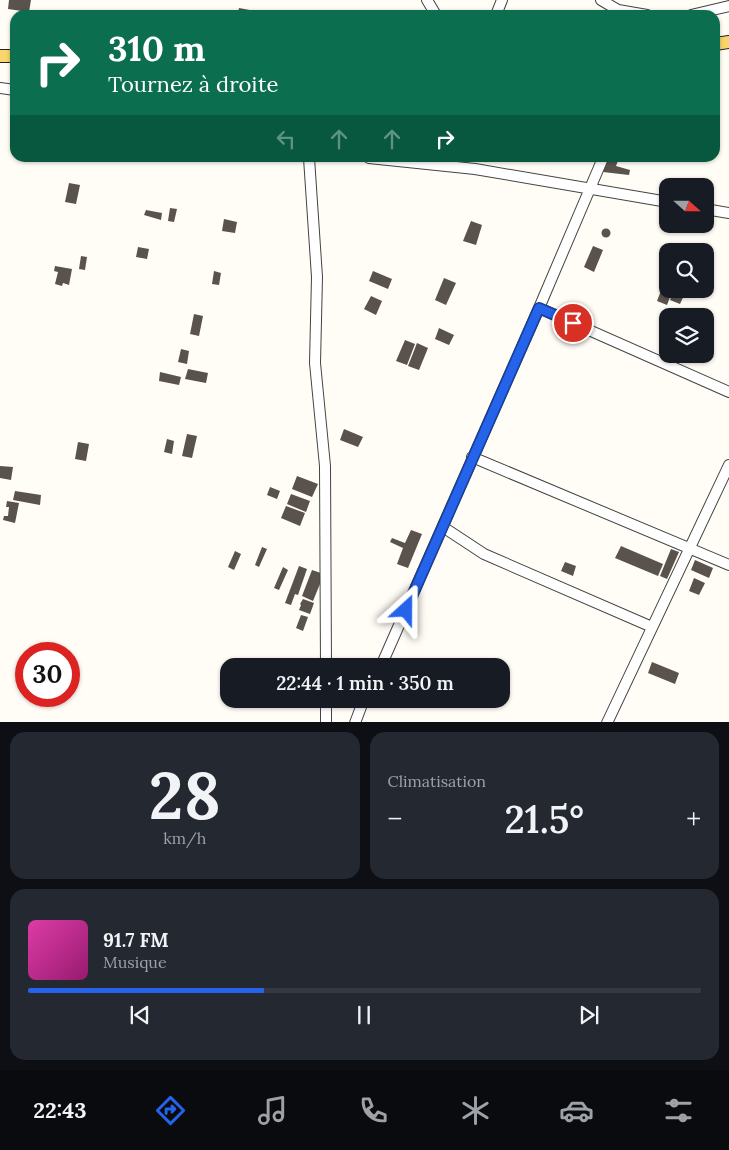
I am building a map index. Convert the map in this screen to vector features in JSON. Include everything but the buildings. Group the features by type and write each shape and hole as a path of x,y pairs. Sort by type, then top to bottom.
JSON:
{"street":[{"path":"601,0 618,10"},
{"path":"712,10 729,6"},
{"path":"309,162 317,277 315,363 325,466 326,658"},
{"path":"408,162 475,169 590,187 659,200"},
{"path":"385,658 539,308 600,162"},
{"path":"714,210 729,213"},
{"path":"539,308 729,392"},
{"path":"472,458 690,547 729,565"},
{"path":"607,722 729,465"},
{"path":"443,527 484,554 652,627"},
{"path":"326,708 326,722"},
{"path":"355,722 360,708"}],"route":[{"path":"406,610 539,308 573,323"}]}
